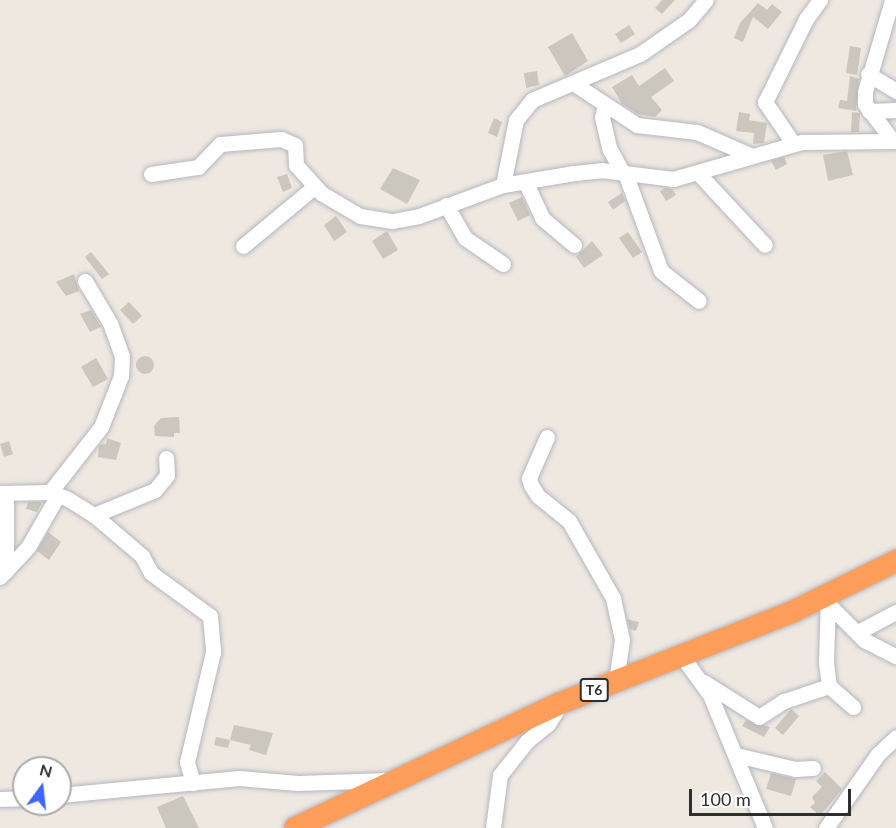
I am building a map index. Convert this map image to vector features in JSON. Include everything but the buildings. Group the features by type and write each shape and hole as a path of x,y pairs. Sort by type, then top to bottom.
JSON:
{"highway":[{"name":"T6","path":"296,828 561,703 828,600 896,561"}],"street":[{"path":"503,185 516,120 532,100 640,54 689,21 706,0"},
{"path":"793,143 765,102 806,19 820,0"},
{"path":"892,0 868,74 865,104 894,140"},
{"path":"868,74 896,91"},
{"path":"573,83 638,125 697,132 750,154"},
{"path":"605,105 602,117 609,148 624,173 661,271 699,301"},
{"path":"869,111 896,110"},
{"path":"151,174 198,167 220,144 282,139 295,145 296,165 314,187 344,208 375,220 408,219 503,185 601,170 673,179 750,154 793,143 894,140"},
{"path":"698,172 765,245"},
{"path":"526,183 542,219 574,245"},
{"path":"243,246 314,187"},
{"path":"446,206 465,238 503,264"},
{"path":"3,574 28,547 54,494 101,427 121,376 122,356 110,323 85,281"},
{"path":"547,437 529,478 531,485 569,521 613,598 622,640 616,681"},
{"path":"94,515 155,490 166,475 166,458"},
{"path":"3,574 3,493 54,494 94,515 142,556 151,573 206,612 212,622 211,669 188,754 187,769 193,783"},
{"path":"828,600 864,640 896,656"},
{"path":"828,600 825,662 829,686 853,707"},
{"path":"858,632 896,612"},
{"path":"681,655 701,680 765,828"},
{"path":"701,680 759,717 784,701 829,686"},
{"path":"493,828 500,775 527,741 548,724 561,703"},
{"path":"826,828 878,754 896,737"},
{"path":"735,755 795,769 813,768"},
{"path":"72,794 238,778 298,783 397,780"}]}
